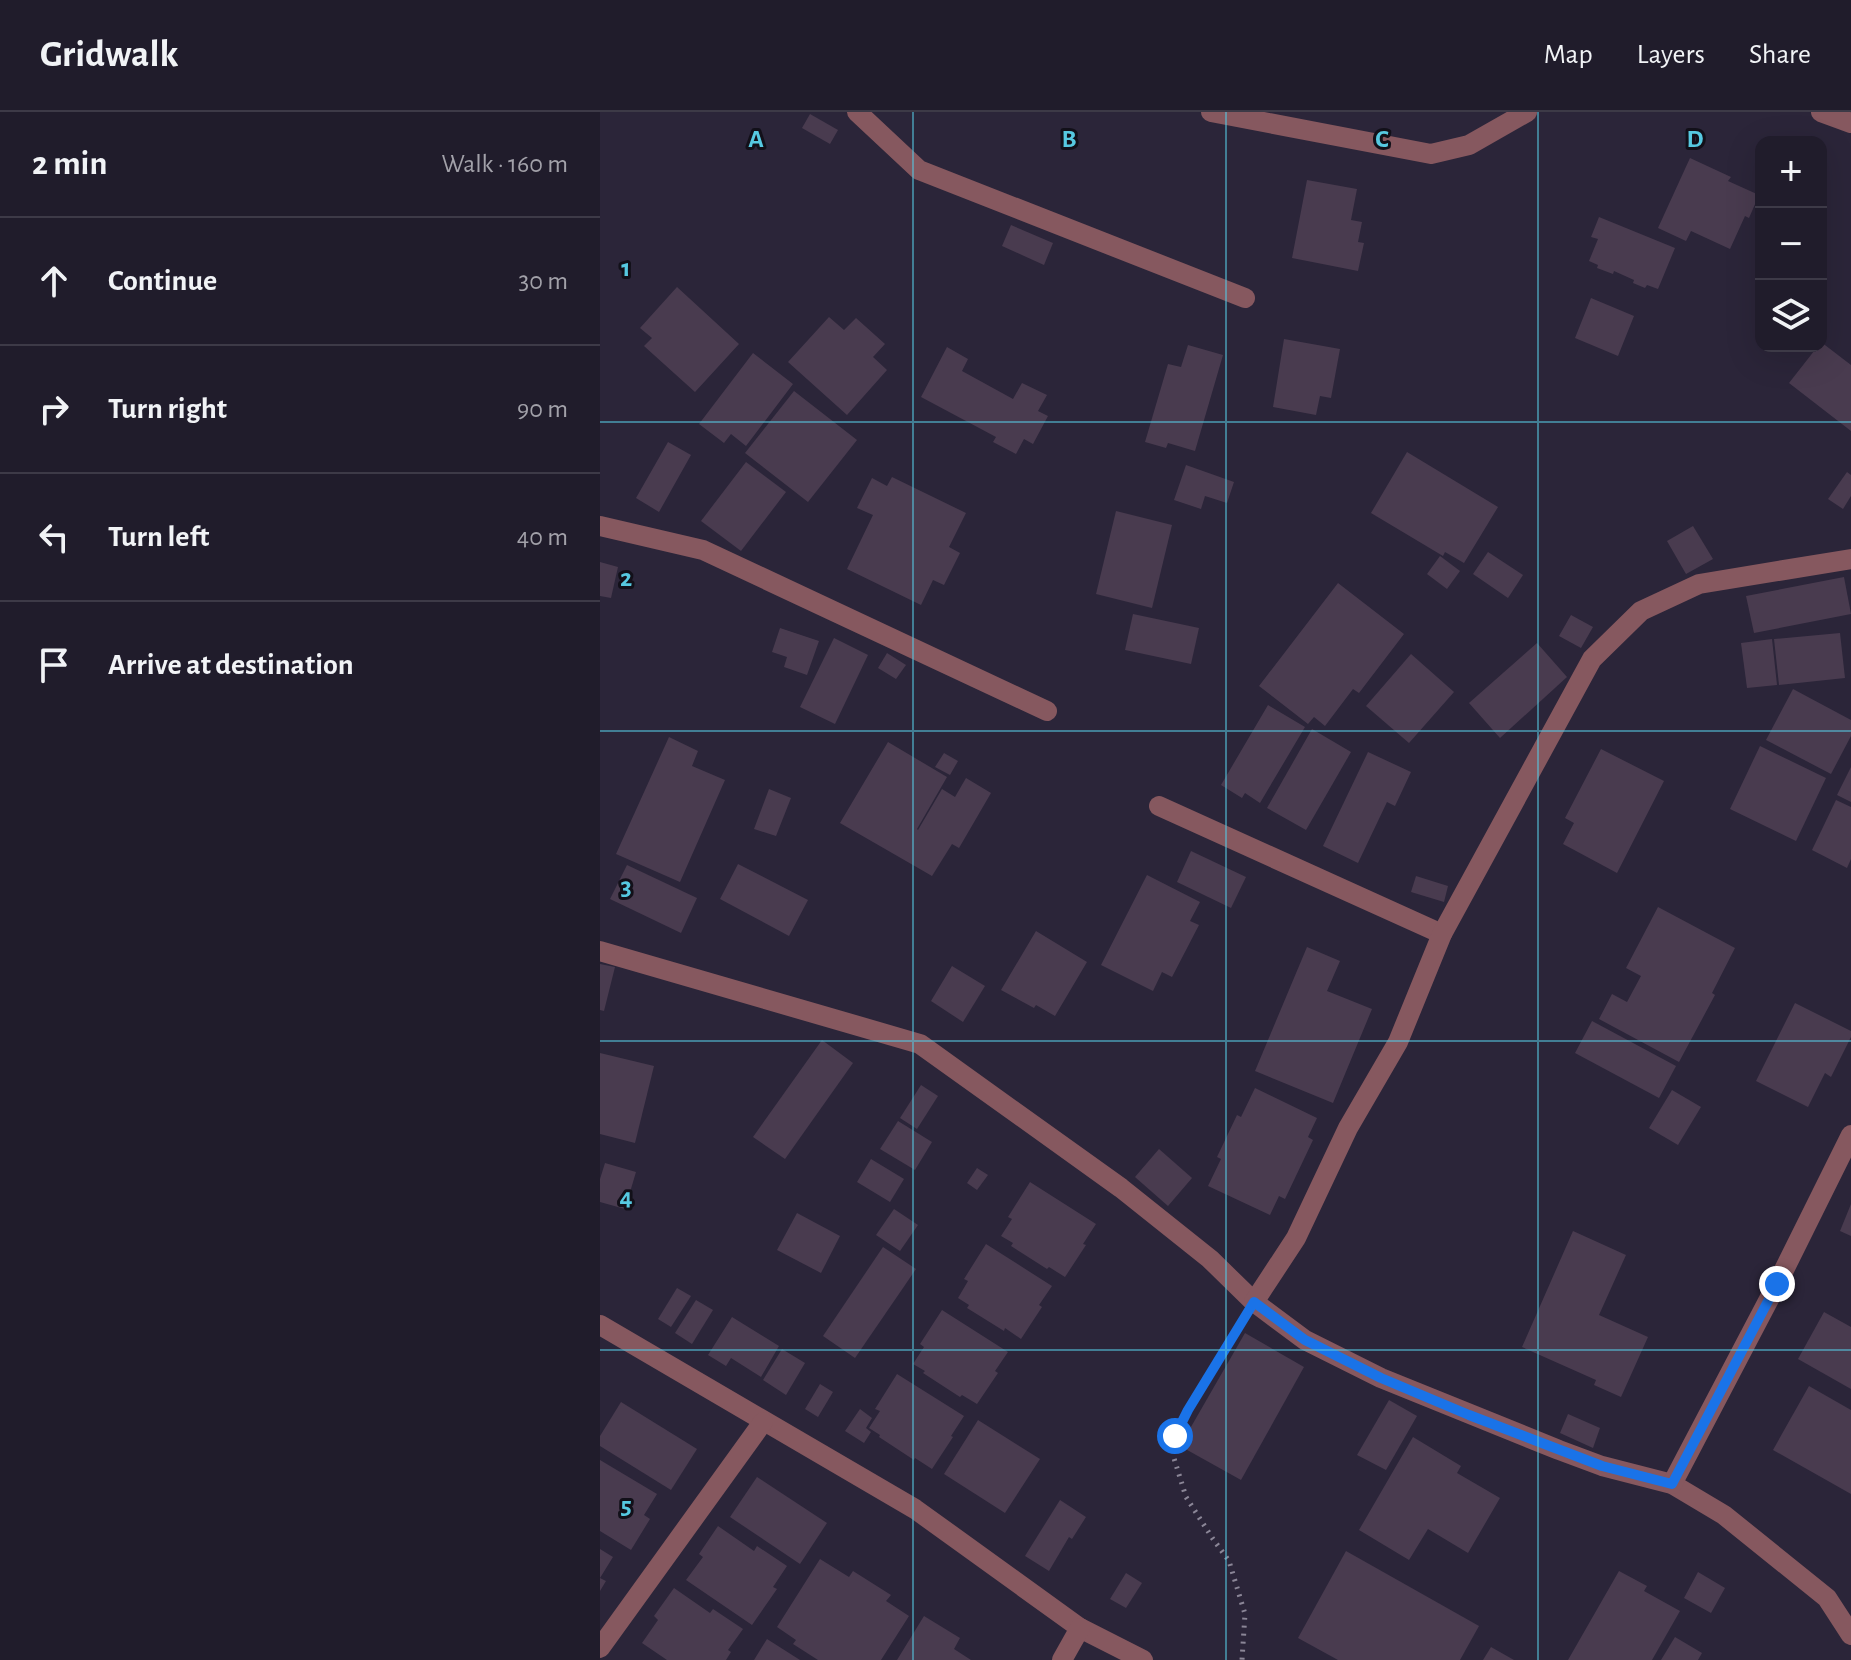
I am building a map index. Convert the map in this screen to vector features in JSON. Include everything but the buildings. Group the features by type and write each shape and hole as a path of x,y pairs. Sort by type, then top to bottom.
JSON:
{"street":[{"path":"857,112 919,170 1245,298"},
{"path":"1211,112 1431,154 1469,145 1527,112"},
{"path":"1821,112 1851,123"},
{"path":"600,526 703,550 1047,711"},
{"path":"1254,1302 1296,1238 1348,1128 1398,1042 1442,934 1592,659 1641,611 1699,584 1851,559"},
{"path":"1159,806 1442,934"},
{"path":"600,951 920,1044 1121,1188 1210,1259 1254,1302 1305,1340 1381,1378 1482,1420 1602,1466 1672,1484 1724,1515 1827,1598 1851,1635"},
{"path":"1672,1484 1851,1135"},
{"path":"600,1325 915,1509 1080,1628 1143,1660"},
{"path":"600,1648 763,1422"},
{"path":"1062,1660 1080,1628"}],"path":[{"path":"1242,1660 1245,1614 1229,1561 1186,1497 1173,1455 1175,1436 1188,1410 1254,1302"}],"route":[{"path":"1175,1436 1254,1302 1305,1340 1381,1378 1602,1466 1672,1484 1777,1284"}]}
